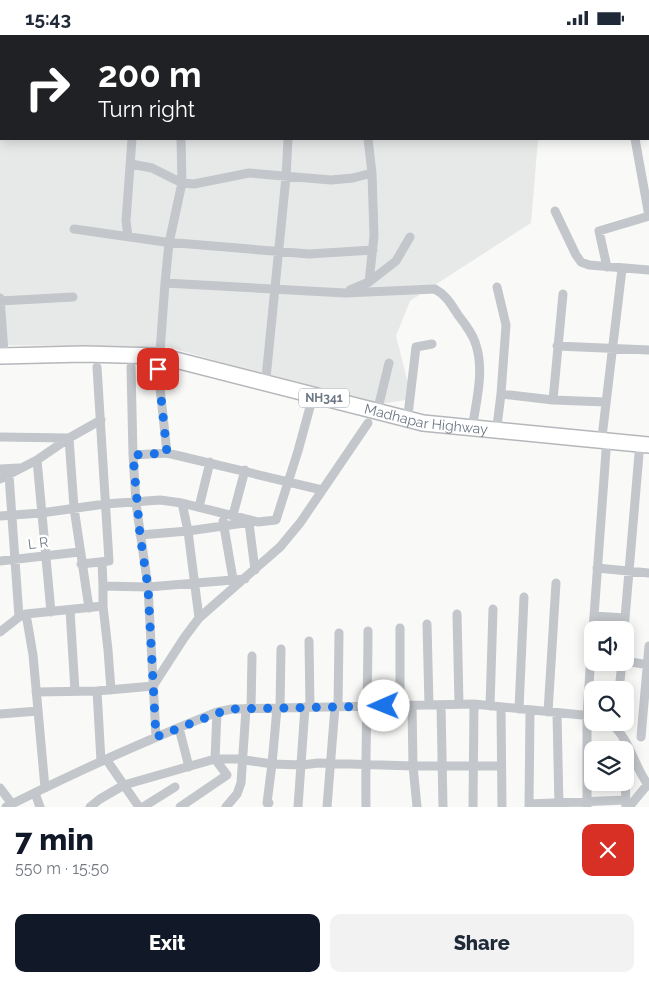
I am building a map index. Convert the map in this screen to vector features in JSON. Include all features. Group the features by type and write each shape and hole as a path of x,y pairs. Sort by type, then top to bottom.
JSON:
{"highway":[{"name":"Madhapar Highway","path":"1,358 84,354 160,356 423,423 646,450"}],"street":[{"path":"128,236 126,221 132,140"},
{"path":"160,352 164,283 169,243 182,183 181,140"},
{"path":"266,378 288,140"},
{"path":"368,140 372,173 374,236 370,282"},
{"path":"606,267 600,231 649,216 646,186 635,140"},
{"path":"131,164 152,168 182,183 194,184 249,173 331,180 353,178 372,173"},
{"path":"556,211 576,255 581,261 589,265 649,270"},
{"path":"74,229 169,243 278,252 334,253 373,250"},
{"path":"346,293 370,282 396,261 410,237"},
{"path":"602,437 622,269"},
{"path":"164,283 346,293 435,289 444,295 476,344 480,364 473,423"},
{"path":"497,287 506,325 497,426"},
{"path":"553,399 563,294"},
{"path":"1,358 0,300 73,297"},
{"path":"408,415 416,347 432,344"},
{"path":"557,347 649,350"},
{"path":"378,408 389,363"},
{"path":"81,564 109,561 97,367"},
{"path":"131,367 136,503 148,587 156,737"},
{"path":"158,369 167,453"},
{"path":"501,394 553,399 606,401"},
{"path":"140,535 276,520 310,407"},
{"path":"0,479 38,460 101,420"},
{"path":"153,686 184,638 199,619 280,547 300,523 368,423"},
{"path":"0,437 70,438"},
{"path":"70,438 74,508 79,552 89,608"},
{"path":"625,621 629,571 646,450"},
{"path":"594,621 606,451"},
{"path":"133,455 167,453 245,470 322,490"},
{"path":"38,460 41,513 51,612"},
{"path":"199,507 210,463"},
{"path":"0,469 21,468"},
{"path":"233,515 245,470"},
{"path":"9,475 15,560 22,616 33,655 45,788"},
{"path":"0,515 41,513 106,504 160,501 182,503 254,522"},
{"path":"182,503 188,531 199,619"},
{"path":"223,513 233,579"},
{"path":"254,522 255,570"},
{"name":"L R","path":"0,561 79,552"},
{"path":"102,562 103,606 111,690"},
{"path":"598,568 649,573"},
{"path":"103,586 148,587 245,579"},
{"path":"556,583 553,712 559,805"},
{"path":"519,709 524,597"},
{"path":"1,629 22,616 103,606"},
{"path":"490,706 493,609"},
{"path":"70,610 74,691"},
{"path":"457,613 459,705"},
{"path":"594,615 625,618"},
{"path":"426,624 429,705"},
{"path":"400,628 400,706"},
{"path":"366,807 368,631"},
{"path":"327,807 329,763 336,707 339,633"},
{"path":"298,807 308,707 310,641"},
{"path":"642,737 649,646"},
{"path":"270,803 267,803 278,708 281,649"},
{"path":"226,807 237,794 241,783 242,759 249,709 252,656"},
{"path":"634,663 648,665"},
{"path":"36,692 97,691 153,686"},
{"path":"97,691 103,760 139,807"},
{"path":"0,788 9,805 156,737 232,709 474,704 584,715"},
{"path":"473,807 474,704"},
{"path":"412,705 413,766 417,807"},
{"path":"441,705 443,807"},
{"path":"501,707 502,807"},
{"path":"530,710 529,805 627,805"},
{"path":"0,714 38,711"},
{"path":"180,807 227,775 216,759 218,713"},
{"path":"634,743 642,737 649,725"},
{"path":"179,728 189,767"},
{"path":"587,804 589,731"},
{"path":"90,807 124,785 216,759 242,759 272,764 302,765 329,763 413,766 501,766"},
{"path":"627,805 647,781 634,760"},
{"path":"143,807 175,787"},
{"path":"626,791 627,805"},
{"path":"34,793 40,807"}],"shaded area":[{"path":"0,140 538,140 531,223 410,301 396,336 412,399 368,406 169,347 0,345"}],"route":[{"path":"158,369 167,453 133,455 136,503 148,587 156,737 232,709 384,706"}]}
